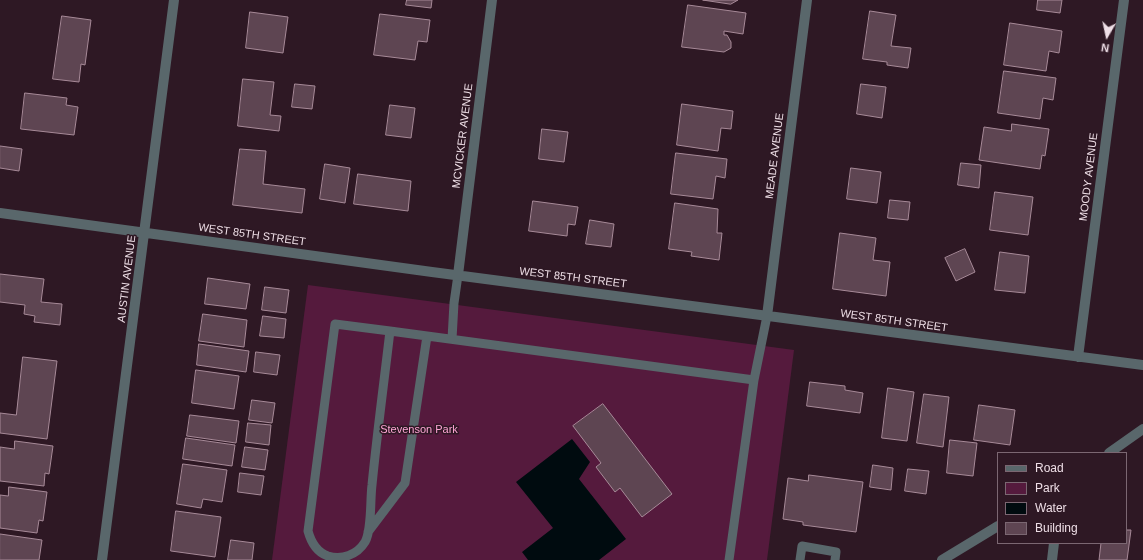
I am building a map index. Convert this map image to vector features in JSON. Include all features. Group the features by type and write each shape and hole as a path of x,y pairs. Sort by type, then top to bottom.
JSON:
{"street":[{"name":"AUSTIN AVENUE","path":"102,560 174,0"},
{"name":"MCVICKER AVENUE","path":"458,275 492,0"},
{"name":"MEADE AVENUE","path":"767,316 807,0"},
{"name":"MOODY AVENUE","path":"1078,357 1124,0"},
{"name":"WEST 85TH STREET","path":"0,213 1143,365"},
{"path":"1110,452 1143,429"},
{"path":"942,560 997,527"},
{"path":"1052,560 1054,544"}],"lane":[{"path":"452,339 454,303 458,275"},
{"path":"729,560 754,380 767,316"},
{"path":"390,331 371,487 368,532 360,549 343,557 333,557 324,554 316,548 308,531 336,324 452,339 754,380"},
{"path":"368,532 405,483 427,336"},
{"path":"800,560 802,546 836,552 835,560"}],"green space":[{"name":"Stevenson Park","path":"308,285 794,350 767,560 272,560"}],"water":[{"path":"572,439 590,462 579,479 626,539 599,560 528,560 522,552 553,528 516,482"}],"building":[{"path":"407,0 432,0 431,8 406,5"},
{"path":"703,0 738,0 731,4"},
{"path":"1038,0 1062,0 1060,13 1037,10"},
{"path":"688,5 746,13 743,34 724,31 724,35 727,35 731,42 731,48 724,52 682,47"},
{"path":"870,11 896,15 891,46 911,48 908,68 887,65 887,62 863,59"},
{"path":"250,12 288,17 283,53 246,48"},
{"path":"380,14 430,20 427,42 418,41 415,60 374,55"},
{"path":"62,16 91,20 85,65 81,64 79,82 53,79"},
{"path":"1010,23 1062,31 1059,53 1049,51 1046,71 1004,65"},
{"path":"1004,71 1056,78 1053,100 1043,98 1040,119 998,113"},
{"path":"243,79 274,82 270,115 281,116 279,131 238,126"},
{"path":"295,84 315,86 312,109 292,107"},
{"path":"861,84 886,87 882,118 857,114"},
{"path":"25,93 67,98 66,105 78,107 74,135 21,129"},
{"path":"682,104 733,111 731,129 721,128 718,151 677,145"},
{"path":"390,105 415,108 411,138 386,135"},
{"path":"1012,124 1049,129 1045,156 1042,155 1040,169 979,160 984,127 1011,131"},
{"path":"542,129 568,132 564,162 539,159"},
{"path":"0,146 22,149 19,171 0,168"},
{"path":"240,149 266,151 263,184 305,189 302,213 233,205"},
{"path":"676,153 727,159 725,178 716,176 713,199 671,194"},
{"path":"961,163 981,165 979,188 958,185"},
{"path":"325,164 350,168 345,203 320,199"},
{"path":"851,168 881,172 877,203 847,199"},
{"path":"358,174 411,181 408,211 354,204"},
{"path":"995,192 1033,197 1028,235 990,230"},
{"path":"890,200 910,202 908,220 888,218"},
{"path":"533,201 578,207 575,225 568,224 567,236 529,231"},
{"path":"675,203 718,209 717,233 722,233 719,260 691,256 692,252 669,249"},
{"path":"590,220 614,224 611,247 586,244"},
{"path":"840,233 876,238 873,260 890,262 886,296 833,289"},
{"path":"965,249 975,272 956,281 945,258"},
{"path":"1000,252 1029,256 1025,293 995,290"},
{"path":"0,274 44,279 41,302 62,304 60,325 34,322 35,316 24,314 25,305 0,302"},
{"path":"208,278 250,284 246,309 205,304"},
{"path":"265,287 289,290 286,313 262,310"},
{"path":"203,314 247,320 244,347 199,341"},
{"path":"263,316 286,319 284,338 260,336"},
{"path":"199,344 249,351 246,372 197,365"},
{"path":"256,352 280,355 277,375 254,372"},
{"path":"23,357 57,361 47,439 0,433 0,413 16,415"},
{"path":"196,370 239,376 234,409 192,403"},
{"path":"810,382 845,386 845,390 863,393 860,413 807,406"},
{"path":"888,388 914,392 907,441 882,438"},
{"path":"924,394 949,397 943,447 917,443"},
{"path":"252,400 275,403 272,423 249,420"},
{"path":"603,404 672,494 642,517 620,488 615,492 596,467 601,463 573,426"},
{"path":"979,405 1015,410 1010,445 974,440"},
{"path":"190,415 239,421 236,443 187,436"},
{"path":"248,423 271,425 269,445 246,442"},
{"path":"186,438 235,445 232,466 183,459"},
{"path":"950,440 977,443 973,476 947,473"},
{"path":"15,441 53,446 49,474 45,473 44,486 0,481 0,447 14,449"},
{"path":"245,447 268,450 265,470 242,467"},
{"path":"183,464 227,470 222,502 203,499 201,508 177,504"},
{"path":"873,465 893,468 891,490 870,487"},
{"path":"908,469 929,471 926,494 905,491"},
{"path":"240,473 264,476 261,495 238,492"},
{"path":"809,475 863,482 856,532 803,525 803,522 783,519 788,478 808,481"},
{"path":"9,487 47,492 43,521 39,520 37,533 0,528 0,495 8,496"},
{"path":"176,511 221,517 215,557 171,551"},
{"path":"1127,530 1131,530 1127,560 1099,560 1101,544 1127,544"},
{"path":"0,534 42,540 39,560 0,560"},
{"path":"231,540 254,543 252,560 228,560"}]}
